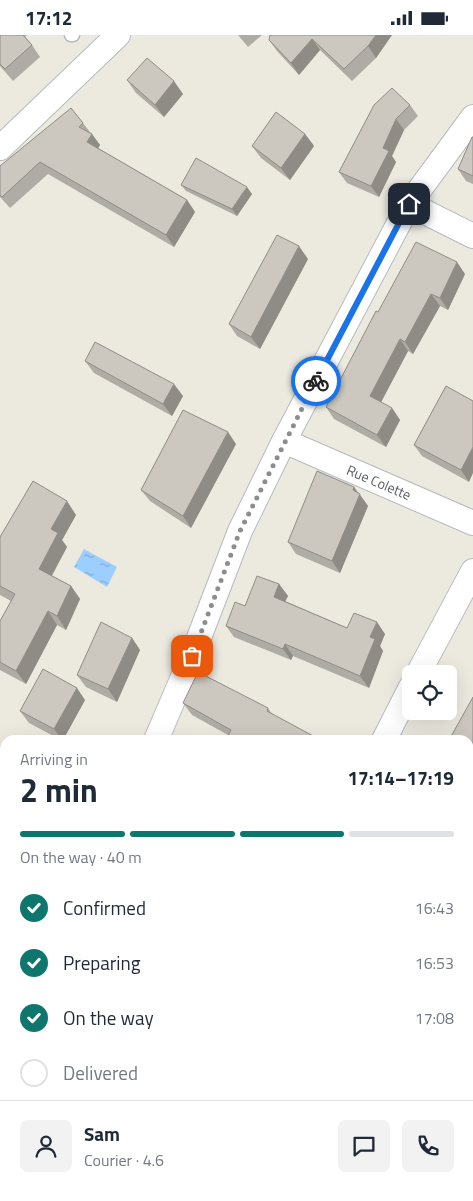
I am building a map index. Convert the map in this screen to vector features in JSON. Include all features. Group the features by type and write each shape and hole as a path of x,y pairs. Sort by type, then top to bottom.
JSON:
{"street":[{"path":"0,148 118,35"},
{"path":"158,735 192,656 240,531 284,441 409,204 473,117"},
{"path":"409,204 473,236"},
{"name":"Rue Colette","path":"284,441 473,523"},
{"path":"423,665 473,571"},
{"path":"387,735 402,705"}],"water":[{"path":"84,549 117,567 107,587 74,567"}],"building":[{"path":"0,35 23,35 32,45 5,69 0,64"},
{"path":"270,35 376,35 368,46 344,69 312,39 291,63 269,40"},
{"path":"147,58 174,81 155,105 127,80"},
{"path":"392,88 410,105 396,119 383,148 389,151 371,186 339,172 374,105"},
{"path":"71,108 83,123 79,127 92,134 87,142 187,200 166,235 40,162 2,197 0,195 0,166"},
{"path":"276,112 305,134 281,168 252,146"},
{"path":"473,137 473,176 458,169"},
{"path":"196,158 247,187 232,209 181,185"},
{"path":"277,235 299,246 251,337 229,324"},
{"path":"416,242 457,262 440,298 431,294 405,342 400,339 370,396 392,408 377,435 326,407 376,311 378,312"},
{"path":"95,342 174,384 163,404 85,361"},
{"path":"446,386 473,401 473,447 461,470 414,445"},
{"path":"183,410 228,432 183,516 141,490"},
{"path":"317,471 354,487 353,490 360,494 332,561 288,542"},
{"path":"33,481 67,501 51,529 58,533 39,569 71,586 57,616 48,611 16,671 0,662 0,621 15,594 0,586 0,537"},
{"path":"257,576 279,584 274,597 347,628 354,613 377,622 370,637 375,639 360,676 285,644 283,649 226,626 235,602 245,606"},
{"path":"101,622 132,638 108,689 77,675"},
{"path":"43,669 77,688 54,729 20,711"},
{"path":"198,672 268,708 267,711 311,735 228,735 231,730 183,703"},
{"path":"473,697 473,735 452,735"}],"way so far":[{"path":"192,656 240,531 316,381"}],"route":[{"path":"316,381 409,204"}]}
